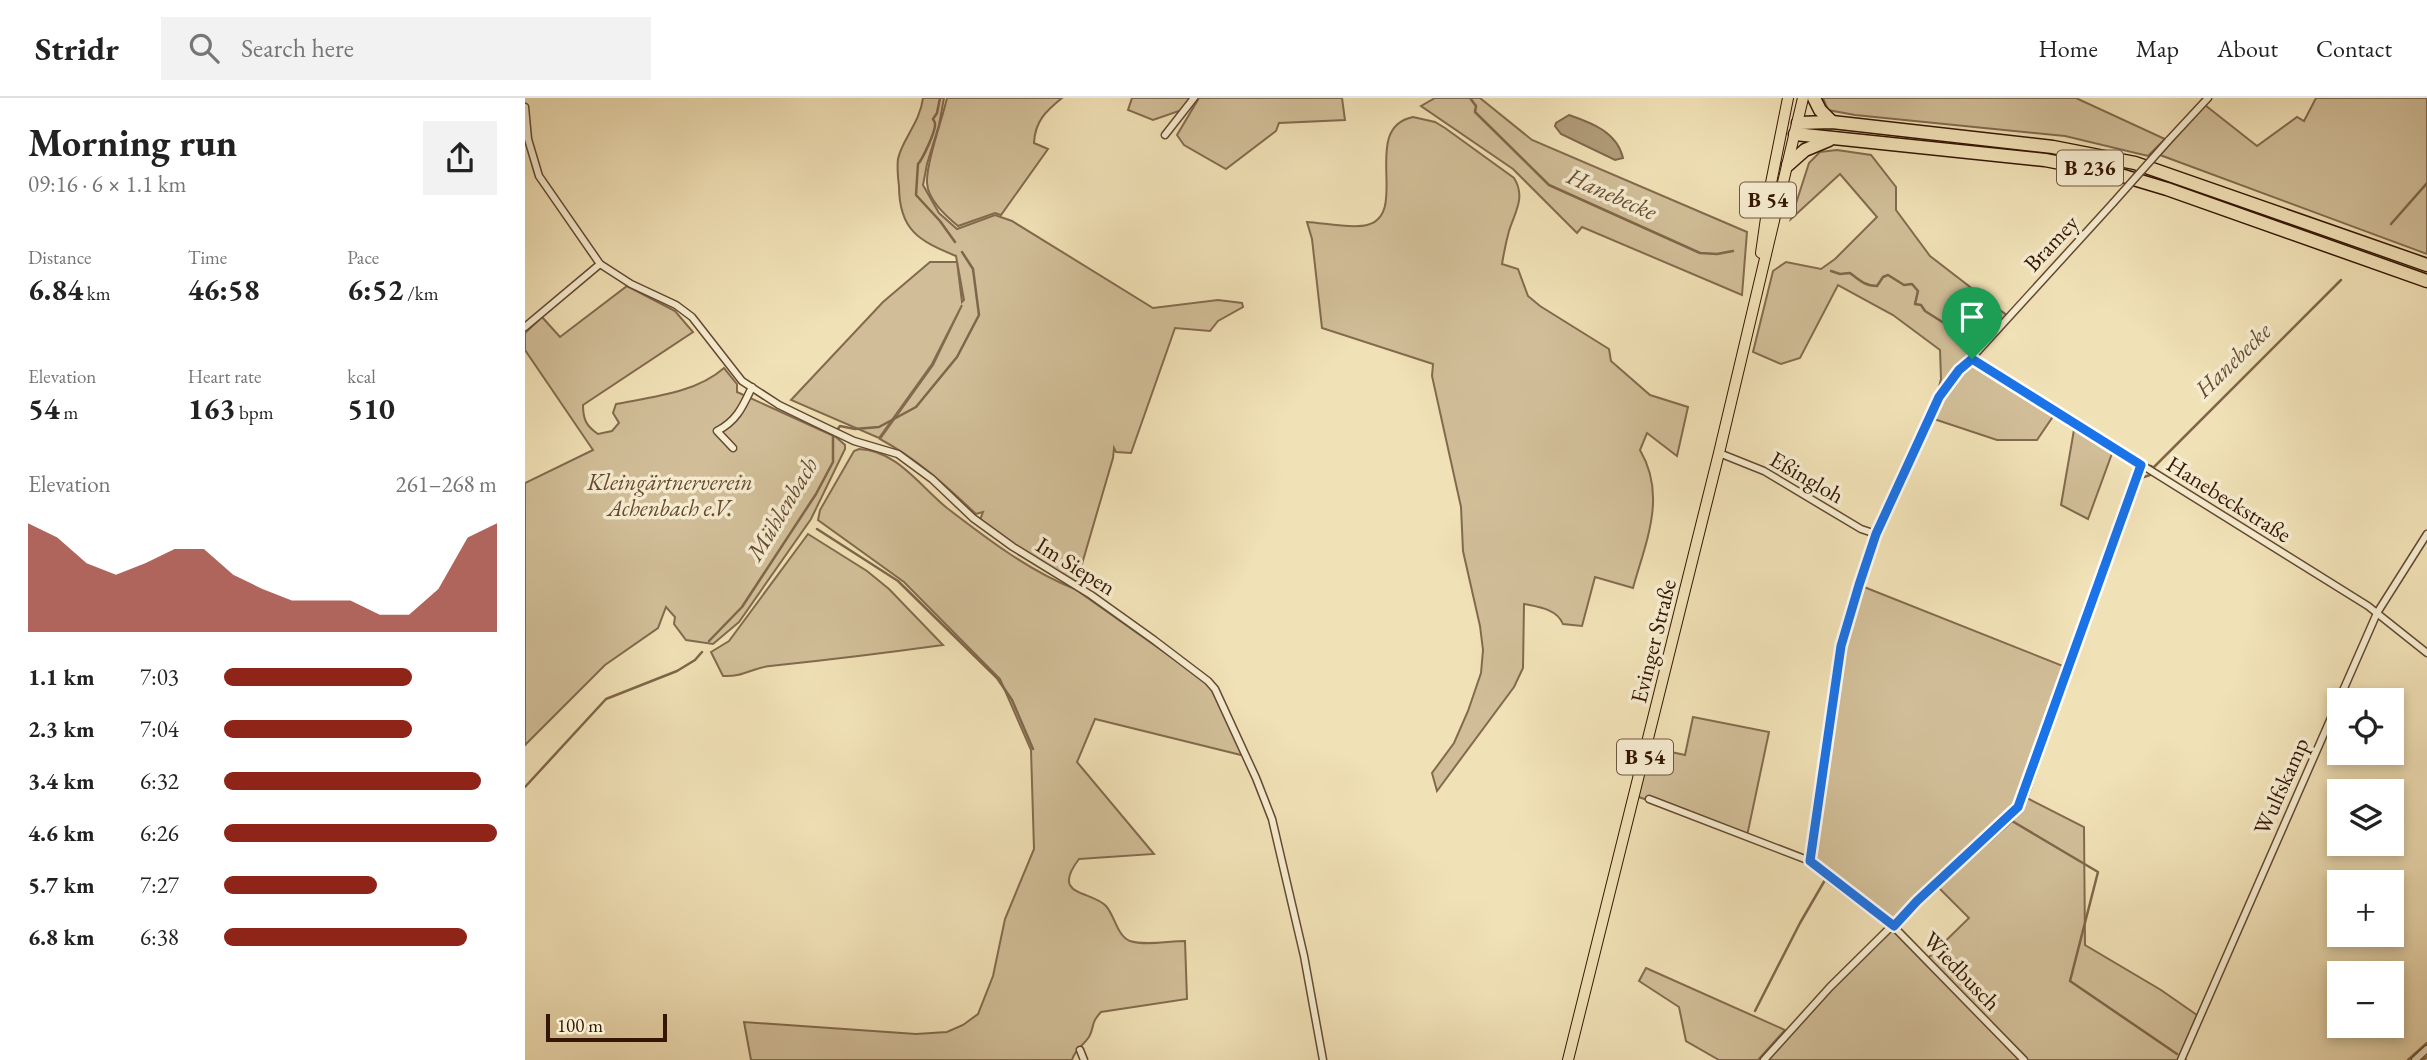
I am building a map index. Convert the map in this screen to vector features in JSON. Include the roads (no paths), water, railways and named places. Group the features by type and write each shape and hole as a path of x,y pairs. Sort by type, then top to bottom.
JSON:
{"highway":[{"path":"1814,98 1820,110 1832,122"},
{"name":"B 236","path":"1790,125 1832,122 2053,147 2135,163 2427,265"},
{"name":"B 236","path":"1790,125 1832,139 2034,159 2117,174 2167,189 2427,281"},
{"path":"1788,165 1814,145 1832,139"}],"main road":[{"name":"B 54","path":"1761,271 1788,165 1789,98"},
{"name":"B 54","path":"1761,271 1762,236 1790,125 1803,98"},
{"name":"Evinger Straße","path":"1568,1060 1719,453 1761,271"}],"street":[{"name":"Im Siepen","path":"530,98 525,107 528,139 539,176 600,264 631,284 676,305 692,317 742,381 779,405 830,430 898,454 932,479 973,518 1126,620 1216,689 1272,819 1309,980 1324,1060"},
{"path":"1164,135 1194,98"},
{"name":"Bramey","path":"1810,861 1841,646 1876,534 1939,397 1959,370 1972,359 2208,98"},
{"path":"525,327 600,264"},
{"name":"Hanebeckstraße","path":"1972,359 2377,612 2427,653"},
{"path":"733,448 717,430 728,425 737,416 752,387"},
{"name":"Eßingloh","path":"1719,453 1764,471 1861,529 1876,534"},
{"path":"1764,1060 1917,901 2018,807 2141,465"},
{"name":"Wulfskamp","path":"2181,1060 2377,612 2427,534"},
{"name":"Wiedbusch","path":"1649,799 1810,861 1894,926 2024,1060"},
{"path":"2415,1060 2427,1049"},
{"path":"1080,1050 1084,1060"}],"waterway":[{"name":"Mühlenbach","path":"940,98 933,119 933,133 918,164 916,195 955,242"},
{"name":"Hanebecke","path":"1470,98 1476,106 1475,112 1549,185 1700,253 1733,251"},
{"name":"Hanebecke","path":"2391,224 2427,183"},
{"name":"Mühlenbach","path":"709,641 742,607 816,494 833,462 833,436 840,426 855,429 879,427 916,407 957,357 979,315 973,269 962,252"},
{"name":"Hanebecke","path":"1831,271 1850,273 1873,286 1877,286 1883,277 1888,275 1904,285 1912,284 1918,291 1915,304 1921,305 1925,311 1966,337"},
{"name":"Hanebecke","path":"2151,466 2153,468 2341,280"},
{"name":"Hanebecke","path":"2012,379 2130,453"},
{"path":"2133,501 2141,478 2150,475"},
{"path":"2117,543 2131,507"},
{"path":"817,529 898,581 997,678 1012,700 1033,749"},
{"path":"2098,597 2115,551"},
{"path":"2088,626 2097,602"},
{"path":"2022,806 2027,799 2086,632"},
{"name":"Mühlenbach","path":"525,787 606,699 677,671 695,660 702,652"},
{"path":"1971,858 2018,813"},
{"path":"2012,821 2098,872 2070,981 2177,1054"},
{"path":"1935,890 1965,863"},
{"path":"1755,1011 1825,880 1886,926"},
{"path":"2408,1060 2427,1043"},
{"path":"2423,1060 2427,1057"}],"park label":[{"name":"Kleingärtnerverein Achenbach e.V.","path":"670,495"}]}
